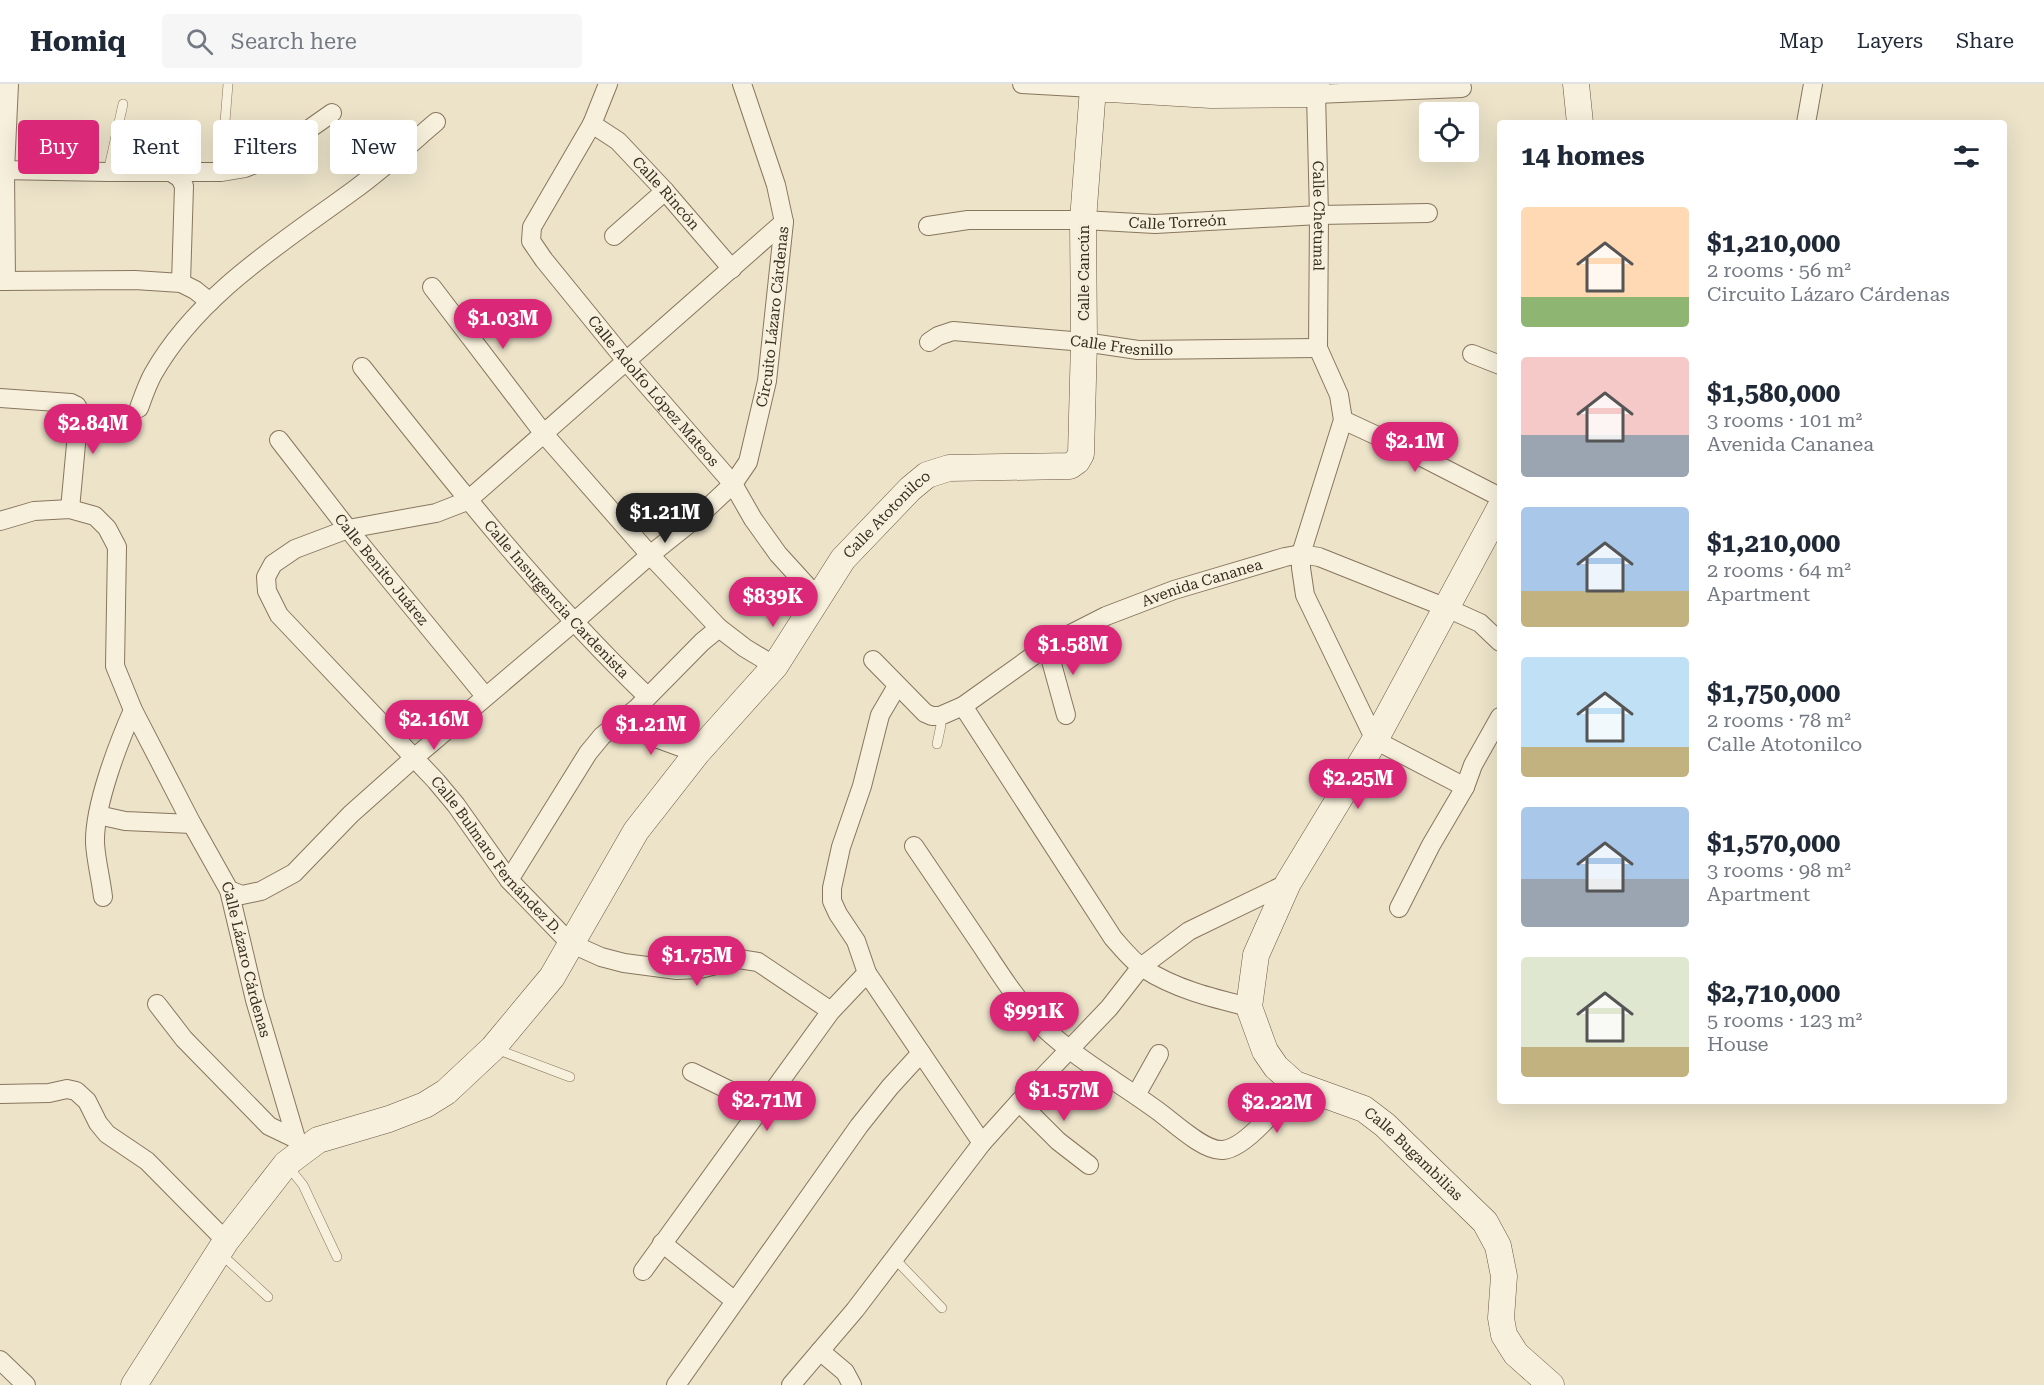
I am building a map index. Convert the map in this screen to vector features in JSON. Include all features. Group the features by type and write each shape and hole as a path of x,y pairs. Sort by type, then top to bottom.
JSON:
{"street":[{"path":"9,84 2,170 3,281 135,280 181,283 195,290 210,302"},
{"path":"592,124 608,84"},
{"path":"742,84 776,185 784,222"},
{"path":"1022,84 1210,94 1316,89 1462,88"},
{"path":"1576,84 1582,120"},
{"path":"1807,120 1813,84"},
{"name":"Calle Cancún","path":"1077,461 1081,454 1084,342 1083,220 1093,86"},
{"name":"Calle Chetumal","path":"1316,89 1317,348"},
{"path":"318,123 332,113"},
{"path":"139,408 152,376 170,348 210,302 283,240 356,189 436,122"},
{"name":"Calle Rincón","path":"592,124 618,141 665,191 732,269"},
{"name":"Calle Adolfo López Mateos","path":"592,124 532,227 531,241 627,362 732,484 778,554 818,598"},
{"path":"2,170 111,172"},
{"path":"174,174 180,178 184,186 181,283"},
{"path":"614,236 665,191"},
{"name":"Calle Torreón","path":"928,226 968,220 1083,220 1155,224 1318,215 1428,213"},
{"name":"Circuito Lázaro Cárdenas","path":"266,577 273,564 295,549 348,530 436,513 467,501 784,222"},
{"name":"Circuito Lázaro Cárdenas","path":"415,757 700,514 732,484 748,462 767,381 784,222"},
{"path":"432,287 544,434 650,555 719,628 745,648 776,666"},
{"name":"Calle Fresnillo","path":"929,342 938,336 953,332 1084,342 1138,350 1317,348"},
{"path":"1317,348 1340,395 1343,420 1301,554 1305,595 1375,740 1465,787"},
{"path":"1472,354 1497,363"},
{"name":"Calle Insurgencia Cardenista","path":"362,367 467,501 574,622 647,696"},
{"path":"0,398 71,403 77,406 79,412 70,509"},
{"path":"1343,420 1497,495"},
{"name":"Calle Benito Juárez","path":"279,440 348,530 485,696"},
{"name":"Calle Atotonilco","path":"293,1152 318,1140 389,1119 425,1105 446,1092 493,1048 552,977 636,831 697,753 776,666 843,560 910,489 927,475 949,468 1070,466 1077,461"},
{"path":"0,521 34,511 70,509 95,516 107,528 117,547 115,666 133,710 229,890"},
{"name":"Calle Bugambilias","path":"1497,514 1375,740 1288,883 1257,954 1249,1007 1265,1051 1276,1067 1295,1084 1364,1109 1385,1125 1485,1222 1498,1246 1503,1276 1500,1318 1504,1335 1516,1354 1551,1385"},
{"name":"Avenida Cananea","path":"940,716 963,706 1047,646 1089,623 1144,600 1274,560 1301,554 1319,557 1447,608 1480,623 1497,639"},
{"name":"Calle Bulmaro Fernández D.","path":"266,577 267,591 279,615 415,757 456,805 509,880 570,943"},
{"path":"509,880 588,753 602,736 620,722 719,628"},
{"path":"1047,646 1066,715"},
{"path":"873,660 925,713 940,716"},
{"path":"897,686 880,716 862,786 841,847 832,888 832,901 856,941 867,973 982,1143"},
{"path":"963,706 1113,938 1141,967 1175,986 1249,1007"},
{"path":"103,897 95,842 98,815 118,744 133,710"},
{"path":"620,722 697,753"},
{"path":"1399,908 1431,845 1465,787 1473,765 1497,722"},
{"name":"Calle Lázaro Cárdenas","path":"229,890 242,895 261,891 294,873 351,814 415,757"},
{"path":"98,815 125,821 192,824"},
{"path":"914,846 1002,977 1041,1026 1068,1050 1136,1095 1199,1141 1214,1150 1225,1150 1252,1134 1281,1105 1295,1084"},
{"path":"793,1384 855,1310 982,1143 1018,1102 1109,1008 1141,967 1189,932 1288,883"},
{"name":"Calle Lázaro Cárdenas","path":"229,890 293,1152"},
{"path":"570,943 601,957 624,963 677,970 700,969 739,959 758,962 831,1011"},
{"path":"643,1271 831,1011 867,973"},
{"path":"134,1385 223,1247 293,1152 184,1040 158,1004"},
{"path":"676,1385 859,1126 921,1053"},
{"path":"1136,1095 1159,1054"},
{"path":"692,1072 743,1097 765,1103"},
{"path":"0,1094 49,1094 67,1089 76,1091 87,1101 98,1123 107,1134 147,1161 223,1247"},
{"path":"1018,1102 1058,1141 1089,1165"},
{"path":"662,1243 735,1301"},
{"path":"820,1351 844,1372 852,1385"},
{"path":"0,1360 27,1385"}],"lane":[{"path":"225,120 228,84"},
{"path":"108,172 123,104"},
{"path":"938,744 940,716"},
{"path":"493,1048 570,1077"},
{"path":"293,1152 303,1185 337,1257"},
{"path":"223,1247 268,1297"},
{"path":"894,1258 942,1308"}]}
